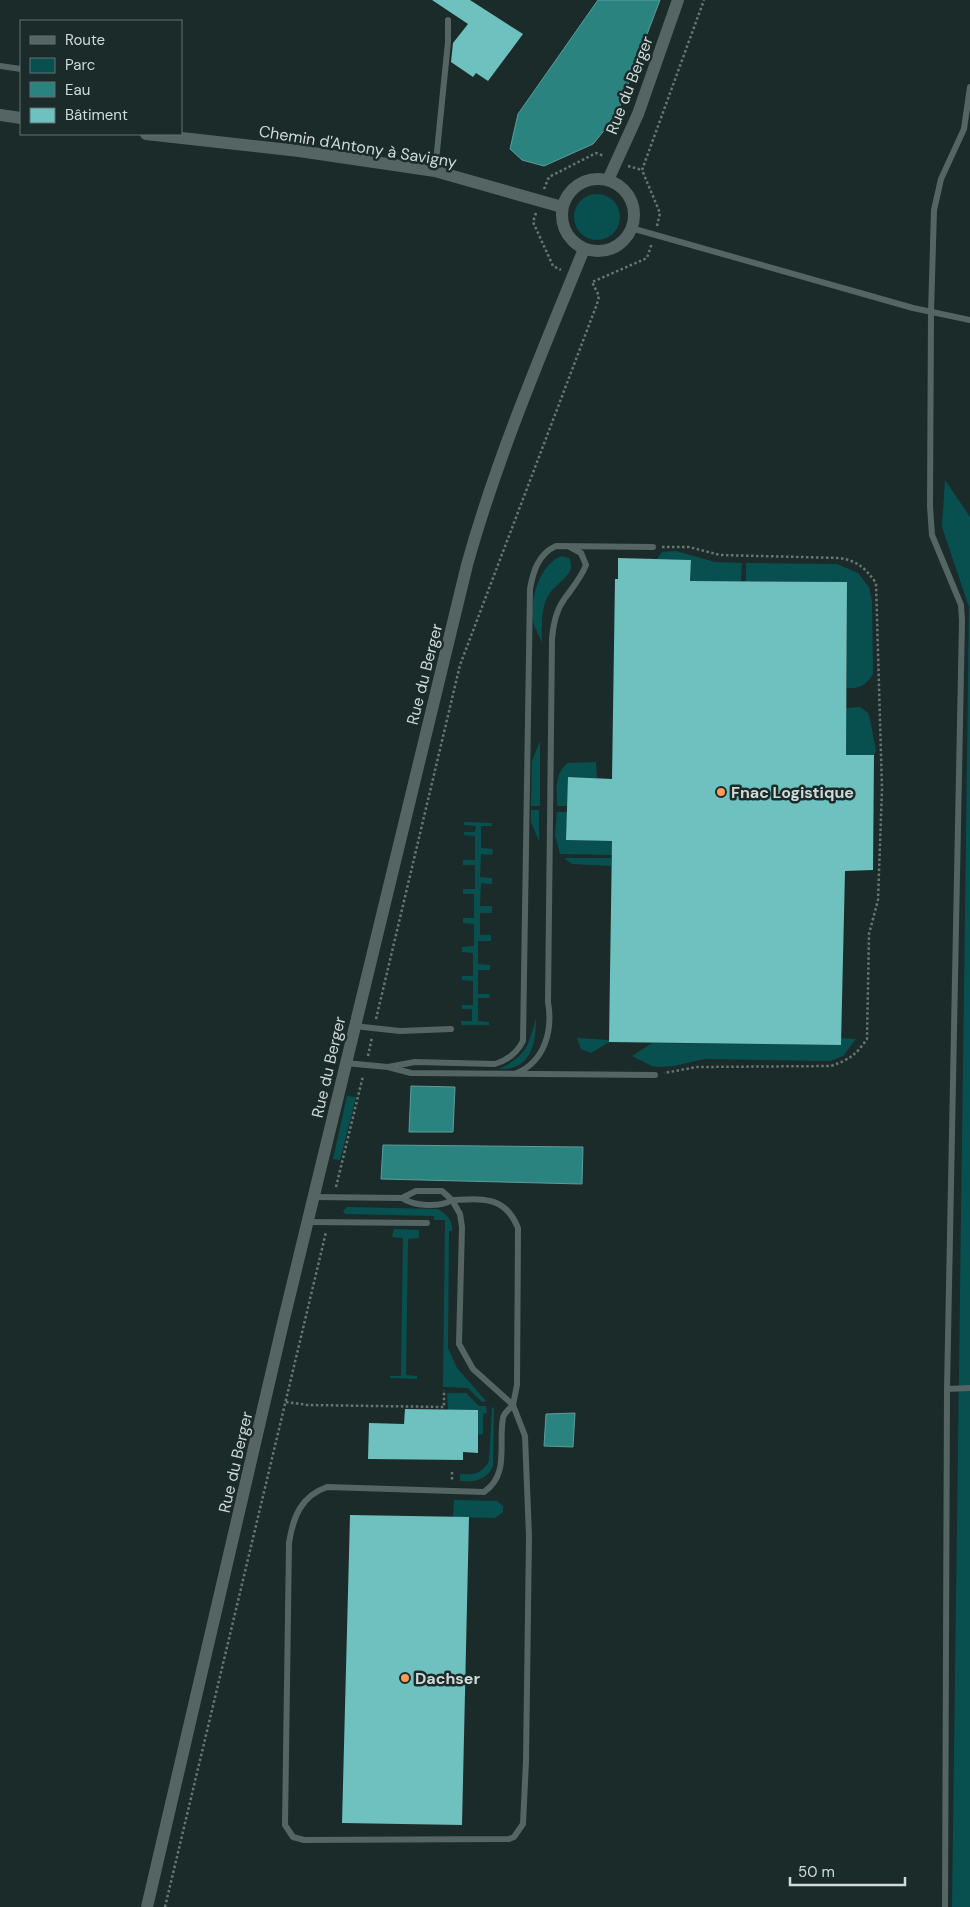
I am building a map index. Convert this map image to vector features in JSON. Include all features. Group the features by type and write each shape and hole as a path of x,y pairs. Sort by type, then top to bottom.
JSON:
{"street":[{"name":"Rue du Berger","path":"608,180 638,114 678,0"},
{"path":"0,116 20,118"},
{"name":"Chemin d'Antony à Savigny","path":"155,135 299,151 435,170 562,207"},
{"path":"592,179 608,180 619,186 631,200 634,219 631,228 620,244 612,248 593,251 584,249 569,238 564,230 562,207 568,194 575,187 592,179"},
{"name":"Rue du Berger","path":"147,1907 345,1063 478,526 584,249"}],"lane":[{"path":"435,170 435,150 448,42 448,20"},
{"path":"0,66 20,69"},
{"path":"945,1907 947,1389 962,620 961,605 932,535 930,506 931,313 934,210 941,179 964,129 970,87"},
{"path":"631,228 931,313 970,320"},
{"path":"517,1073 532,1065 544,1048 550,1013 548,1002 552,640 554,623 562,604 582,576 586,565 581,553 567,545"},
{"path":"345,1063 365,1066 388,1066 414,1062 495,1064 510,1057 519,1050 523,1041 530,589 533,575 544,554 556,546 653,548"},
{"path":"354,1026 400,1031 451,1029"},
{"path":"388,1066 411,1073 655,1075"},
{"path":"314,1197 402,1198 416,1190 442,1192 452,1200 460,1214 462,1227 459,1344 473,1369 493,1384 513,1405 525,1436 529,1536 523,1824 514,1837 509,1839 304,1840 293,1837 286,1825 289,1543 292,1526 300,1506 309,1495 327,1487 484,1492 491,1487 500,1471 503,1416 513,1405 517,1385 518,1228 514,1216 506,1208 490,1199 452,1200 445,1204 437,1204 410,1203 402,1198"},
{"path":"308,1222 427,1223"},
{"path":"947,1389 970,1388"}],"path":[{"path":"342,1161 460,665 599,296 592,282 647,258 660,213 642,170 704,0"},
{"path":"653,548 689,547 720,555 840,558 854,560 866,569 876,583 882,789 878,900 869,934 867,1039 859,1050 850,1059 831,1066 697,1067 655,1075"},
{"path":"166,1907 322,1250"},
{"path":"286,1402 308,1405 444,1407 444,1390"}],"green space":[{"path":"602,194 614,200 619,208 619,226 614,234 606,239 592,240 580,234 575,226 574,212 580,200 588,195"},
{"path":"945,480 970,517 970,1907 952,1907 969,607 942,527"},
{"path":"676,551 715,562 742,563 741,581 690,581 691,560 657,559 662,552"},
{"path":"562,556 569,558 571,569 547,598 542,617 542,643 534,625 534,596 541,576 547,567 554,560"},
{"path":"746,563 837,564 858,573 869,587 872,601 873,674 868,681 856,688 847,688 847,582 746,581"},
{"path":"860,707 868,713 876,751 874,755 846,755 846,708"},
{"path":"540,741 540,806 531,806 532,761"},
{"path":"596,762 597,778 569,777 567,806 557,806 557,782 560,772 564,767 568,763"},
{"path":"531,810 539,810 539,841 531,822"},
{"path":"557,812 567,812 567,840 612,841 612,855 560,854 555,835"},
{"path":"464,822 492,823 492,826 481,826 481,848 493,849 492,855 481,854 480,877 492,878 492,884 481,883 480,906 492,906 492,913 480,913 480,935 491,935 491,941 478,941 478,964 490,965 490,970 478,970 478,994 490,994 489,998 478,998 478,1021 489,1022 489,1025 461,1025 461,1021 472,1021 472,1009 462,1009 462,1005 473,1005 473,981 462,980 462,976 473,976 473,953 462,952 462,947 474,946 474,924 463,923 463,918 474,918 474,894 463,894 463,889 475,889 475,865 463,865 463,860 475,860 475,836 464,835 464,832 475,832 476,826 464,825"},
{"path":"564,858 611,858 611,866 572,864"},
{"path":"536,1018 535,1037 530,1054 518,1065 499,1069 515,1059 525,1049"},
{"path":"577,1038 609,1040 609,1042 591,1053 581,1049"},
{"path":"841,1038 856,1039 843,1056 830,1061 704,1059 674,1066 658,1067 632,1056 652,1043 841,1045"},
{"path":"347,1096 356,1097 340,1160 333,1159"},
{"path":"347,1207 437,1209 448,1217 452,1231 449,1231 448,1348 457,1368 486,1401 482,1402 468,1388 443,1387 445,1220 434,1220 434,1216 345,1214 343,1211"},
{"path":"394,1229 419,1230 419,1238 408,1239 406,1375 417,1376 417,1379 390,1378 390,1376 401,1376 403,1238 392,1237"},
{"path":"447,1393 466,1393 479,1406 486,1406 487,1413 483,1414 483,1434 478,1435 448,1410"},
{"path":"494,1407 493,1466 487,1475 479,1480 460,1481 460,1474 477,1473 489,1461 492,1408"},
{"path":"454,1500 497,1501 503,1506 503,1512 495,1518 453,1517"}],"water":[{"path":"598,0 660,0 616,116 593,144 544,166 522,160 510,149 518,114"},
{"path":"411,1086 455,1087 453,1132 409,1132"},
{"path":"383,1145 583,1147 582,1184 381,1179"},
{"path":"575,1413 573,1447 544,1446 546,1414"}],"building":[{"path":"432,0 470,0 523,34 488,81 476,73 473,77 451,62 453,43 468,24"},
{"name":"Fnac Logistique","path":"618,558 691,560 690,581 847,582 846,755 874,755 873,870 845,871 841,1045 609,1042 612,841 566,840 568,777 612,779 615,579 618,579"},
{"path":"405,1409 478,1410 478,1453 463,1452 463,1460 368,1459 369,1423 404,1424"},
{"name":"Dachser","path":"350,1515 469,1517 462,1825 342,1823"}],"place":[{"name":"Fnac Logistique","path":"721,792"},
{"name":"Dachser","path":"405,1678"}]}
